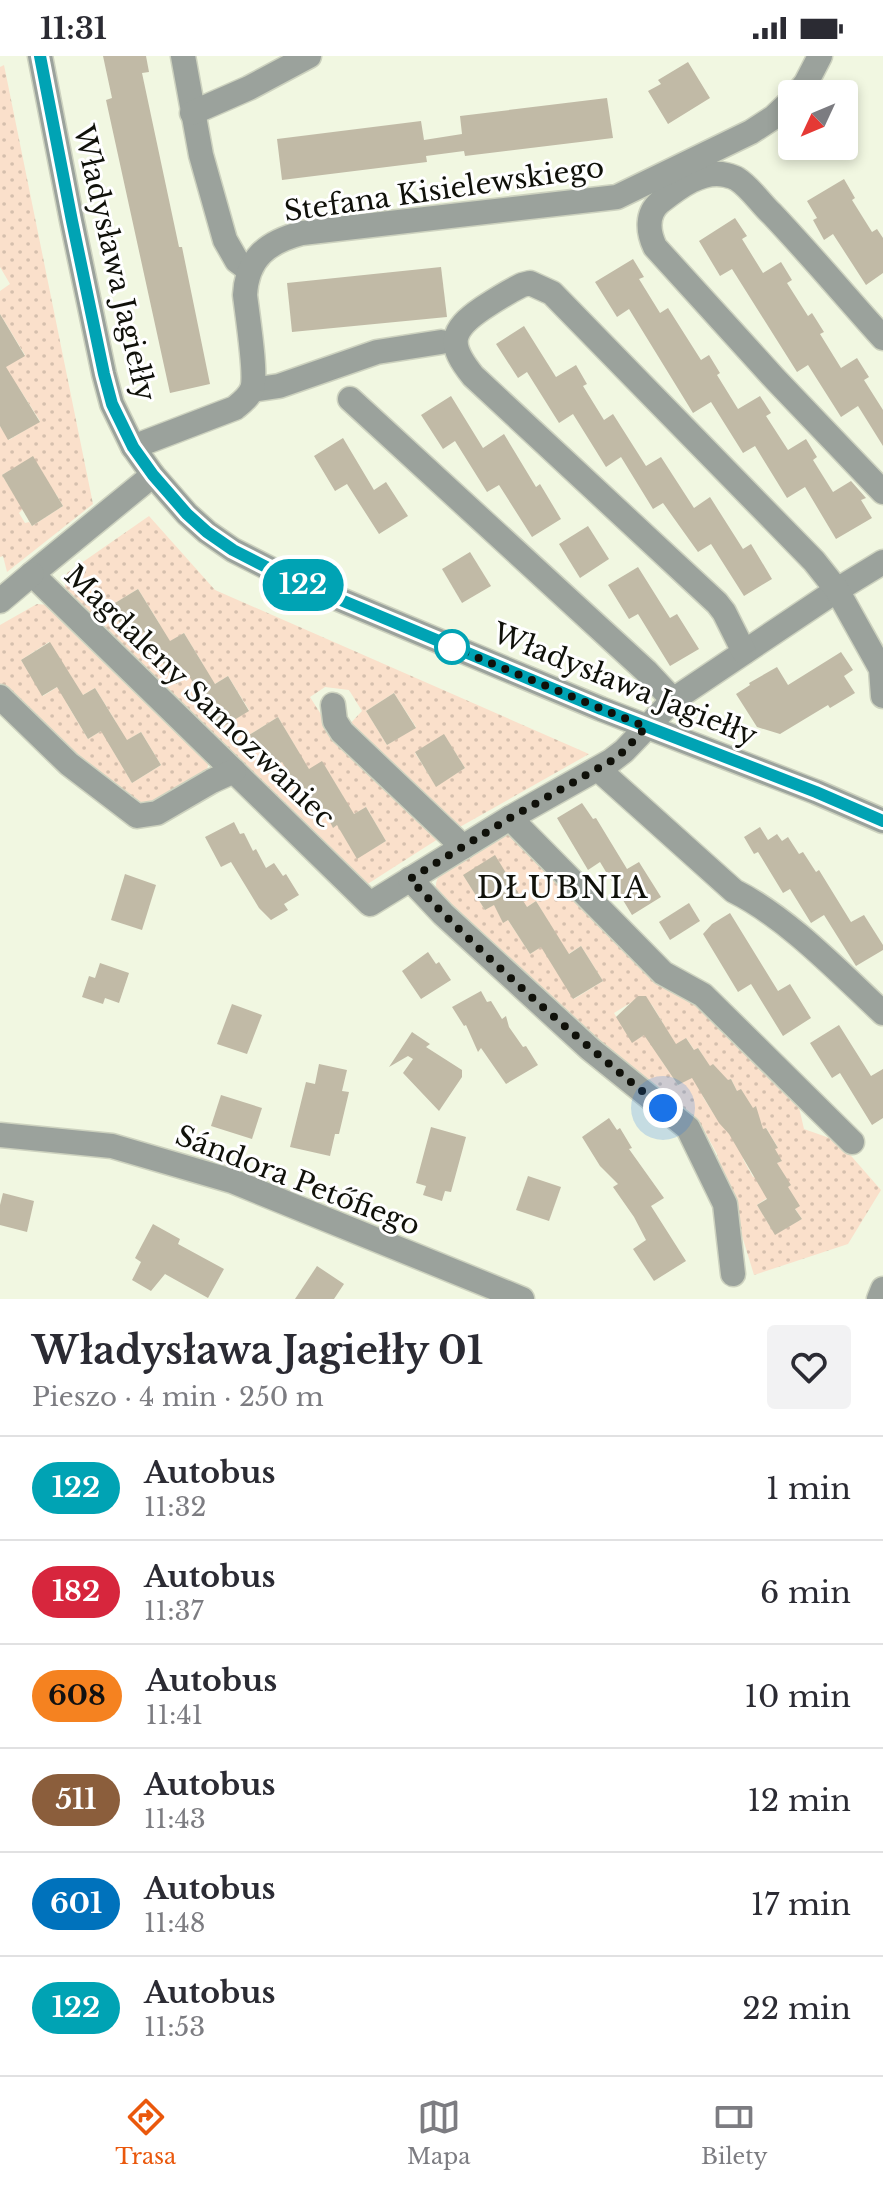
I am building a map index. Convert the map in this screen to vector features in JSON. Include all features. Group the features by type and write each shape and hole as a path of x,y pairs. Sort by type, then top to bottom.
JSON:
{"street":[{"name":"Władysława Jagiełły","path":"40,56 112,404 133,447 187,514 207,532 258,565 646,727 883,821"},
{"path":"133,447 235,408 252,390 245,295 249,270 237,261 225,240 210,193 183,56"},
{"path":"192,113 249,88 309,56"},
{"path":"808,80 820,56"},
{"name":"Stefana Kisielewskiego","path":"249,270 260,253 274,242 302,233 617,197 751,132 778,113"},
{"path":"883,338 739,180 711,173 700,176 652,211 650,236 655,247 883,492"},
{"path":"744,652 717,603 473,376 460,360 455,342 457,332 468,318 522,285 530,283 552,293 814,561 837,590 881,669 883,696"},
{"path":"252,390 279,386 377,352 441,342"},
{"path":"350,399 646,671 673,700"},
{"name":"Magdaleny Samozwaniec","path":"153,475 32,574 370,904 510,818 598,769 624,751 673,700 883,562"},
{"path":"0,601 32,574"},
{"path":"0,697 69,764 137,816 157,813 234,771"},
{"path":"333,705 335,721 342,732 463,847"},
{"path":"598,769 734,891 757,902 883,1013"},
{"path":"510,818 663,973 703,995 852,1142"},
{"path":"410,879 443,914 590,1049 688,1128 725,1204 733,1274"},
{"name":"Sándora Petőfiego","path":"0,1135 112,1146 232,1181 522,1299"},
{"path":"879,1299 883,1289"}],"shaded area":[{"path":"4,65 93,504 7,572 3,556 0,557 0,426 9,440 40,421 19,388 0,399 0,370 25,355 0,314 0,291 10,284 0,267 0,67","holes":["33,457 38,505 56,494 63,506 32,526 29,522 25,523 19,513 23,509 2,475"]},
{"path":"149,516 215,590 589,754 458,828 347,727 362,711 349,690 325,687 310,697 334,735 438,839 366,885 64,593 67,573","holes":["138,589 159,623 131,640 110,606","184,633 204,666 176,684 156,650","228,676 249,710 221,728 200,693","394,693 416,727 387,745 366,711","278,717 298,751 270,769 249,735","444,735 465,768 436,786 415,753","322,762 343,796 314,814","366,807 386,841 357,858 337,824"]},
{"path":"37,604 49,605 209,760 202,777 143,808 38,725 0,685 0,625","holes":["49,642 72,678 43,696 21,660","95,688 116,722 88,739 67,704","141,732 161,765 132,783 112,749"]},
{"path":"504,834 510,834 710,1013 797,1099 804,1129 838,1141 881,1190 848,1244 754,1275 717,1154 704,1130 549,1004 436,890 442,872","holes":["464,876 517,890 485,910","536,901 557,936 530,954 508,920 503,923","581,946 603,981 574,999 552,964","640,997 652,1005 663,1023 636,1040 625,1031 614,1013","686,1038 695,1051 698,1048 710,1067 678,1085 659,1057","731,1079 737,1091 715,1116 703,1097","766,1128 777,1146 774,1148 781,1161 753,1177 743,1159 746,1156 737,1147","767,1198 794,1207 802,1219 775,1234 757,1205"]}],"building":[{"path":"103,56 146,56 149,72 142,73 210,384 170,393 106,100 112,98"},
{"path":"688,62 710,98 668,124 648,91 661,84 658,80"},
{"path":"607,98 613,138 465,156 464,151 426,156 427,162 282,180 277,139 421,121 424,140 462,134 460,116"},
{"path":"844,179 855,198 852,200 872,232 877,229 883,238 883,273 866,285 833,234 824,240 807,201"},
{"path":"735,218 747,236 742,239 763,273 781,262 792,280 787,283 808,316 812,313 824,332 820,334 841,368 857,358 869,377 864,380 883,410 883,446 858,406 841,417 808,365 797,372 732,269 720,276 699,241"},
{"path":"633,259 644,277 639,279 660,313 668,308 701,360 709,355 720,373 717,375 738,409 760,396 771,413 766,416 788,450 806,439 817,457 813,460 833,492 851,481 866,498 861,500 872,518 836,539 805,487 787,498 755,446 743,453 711,402 693,413 629,309 617,317 595,282"},
{"path":"441,267 447,317 292,332 287,283"},
{"path":"0,314 25,356 6,367 40,422 8,440 0,426"},
{"path":"524,326 556,377 576,365 587,384 583,386 604,420 613,414 646,466 661,457 694,508 710,497 743,549 751,544 772,579 744,596 711,544 698,552 663,503 653,509 621,457 606,467 573,414 559,423 527,372 518,378 496,344"},
{"path":"451,396 483,448 504,434 536,487 540,484 561,519 532,537 499,485 487,492 455,441 443,449 421,415"},
{"path":"343,438 374,490 386,482 408,516 379,534 347,484 335,491 314,456"},
{"path":"33,456 63,506 32,526 2,475"},
{"path":"588,526 609,559 580,578 559,544"},
{"path":"470,552 491,586 462,603 442,569"},
{"path":"638,567 670,618 677,614 699,649 670,666 638,614 629,619 608,585"},
{"path":"138,589 170,641 184,633 215,684 228,676 249,711 221,728 189,676 176,684 144,632 130,641 110,606"},
{"path":"50,642 83,695 95,688 127,740 141,732 161,765 132,783 101,731 88,739 57,687 42,696 21,660"},
{"path":"841,652 853,670 844,676 855,693 830,708 828,705 780,734 757,727 736,694 777,667 788,685"},
{"path":"394,693 416,728 387,745 366,711"},
{"path":"278,717 309,769 322,761 354,814 366,807 386,841 357,859 337,825 333,828 323,808 314,814 282,762 270,769 249,735"},
{"path":"444,734 465,768 436,787 415,752"},
{"path":"582,803 593,819 596,818 627,869 639,862 661,897 632,915 600,862 588,870 557,818"},
{"path":"234,822 253,851 256,849 266,868 274,863 283,876 286,874 299,895 284,904 288,910 271,920 259,908 231,862 221,867 205,837"},
{"path":"760,827 768,840 777,834 782,841 788,837 799,854 803,852 816,872 819,870 851,922 864,915 883,950 856,966 824,915 811,923 790,889 783,893 758,852 754,854 744,837"},
{"path":"495,855 527,907 536,901 569,954 581,946 603,981 573,999 541,947 530,954 508,920 503,923 494,905 485,910 463,875"},
{"path":"125,874 156,885 142,930 111,920"},
{"path":"689,903 700,921 670,940 659,922"},
{"path":"730,913 778,991 790,984 811,1018 783,1036 751,984 738,992 703,934"},
{"path":"428,952 451,980 421,999 402,971"},
{"path":"100,963 129,973 119,1003 105,998 103,1004 82,997 89,976 95,978"},
{"path":"481,991 502,1019 506,1016 509,1027 538,1065 506,1084 481,1048 478,1052 466,1025 452,1007"},
{"path":"638,996 646,996 676,1044 686,1038 694,1050 698,1048 710,1066 713,1064 728,1080 731,1079 737,1091 741,1089 753,1108 756,1106 763,1129 766,1128 778,1148 775,1149 782,1161 777,1163 791,1185 788,1187 800,1206 795,1209 802,1219 775,1235 757,1205 767,1199 692,1078 678,1085 644,1035 632,1043 616,1017"},
{"path":"232,1004 262,1015 247,1054 217,1044"},
{"path":"839,1025 871,1076 883,1069 883,1118 872,1125 840,1073 832,1078 810,1043"},
{"path":"412,1032 430,1044 426,1047 462,1070 462,1077 439,1111 403,1073 413,1059 408,1056 389,1067"},
{"path":"319,1064 347,1070 342,1091 349,1092 330,1156 290,1147 306,1082 315,1084"},
{"path":"221,1095 262,1108 252,1139 211,1126"},
{"path":"609,1118 617,1130 620,1128 632,1148 629,1149 664,1198 651,1206 686,1261 654,1281 633,1249 646,1240 613,1187 618,1184 600,1166 582,1137"},
{"path":"431,1127 466,1137 451,1192 445,1191 442,1201 423,1195 426,1186 416,1183"},
{"path":"528,1176 561,1187 549,1221 516,1210"},
{"path":"3,1193 34,1201 27,1232 0,1225"},
{"path":"153,1224 180,1239 178,1244 224,1269 208,1298 165,1274 151,1291 132,1280 141,1262 135,1258"},
{"path":"317,1266 344,1284 334,1299 295,1299"}],"bus line":[{"name":"122","path":"40,56 112,404 133,447 187,514 207,532 258,565 601,709 883,821"}],"district":[{"name":"DŁUBNIA","path":"563,888"}],"route":[{"path":"452,647 646,727 611,761 410,879 443,914 590,1049 663,1108"}]}
